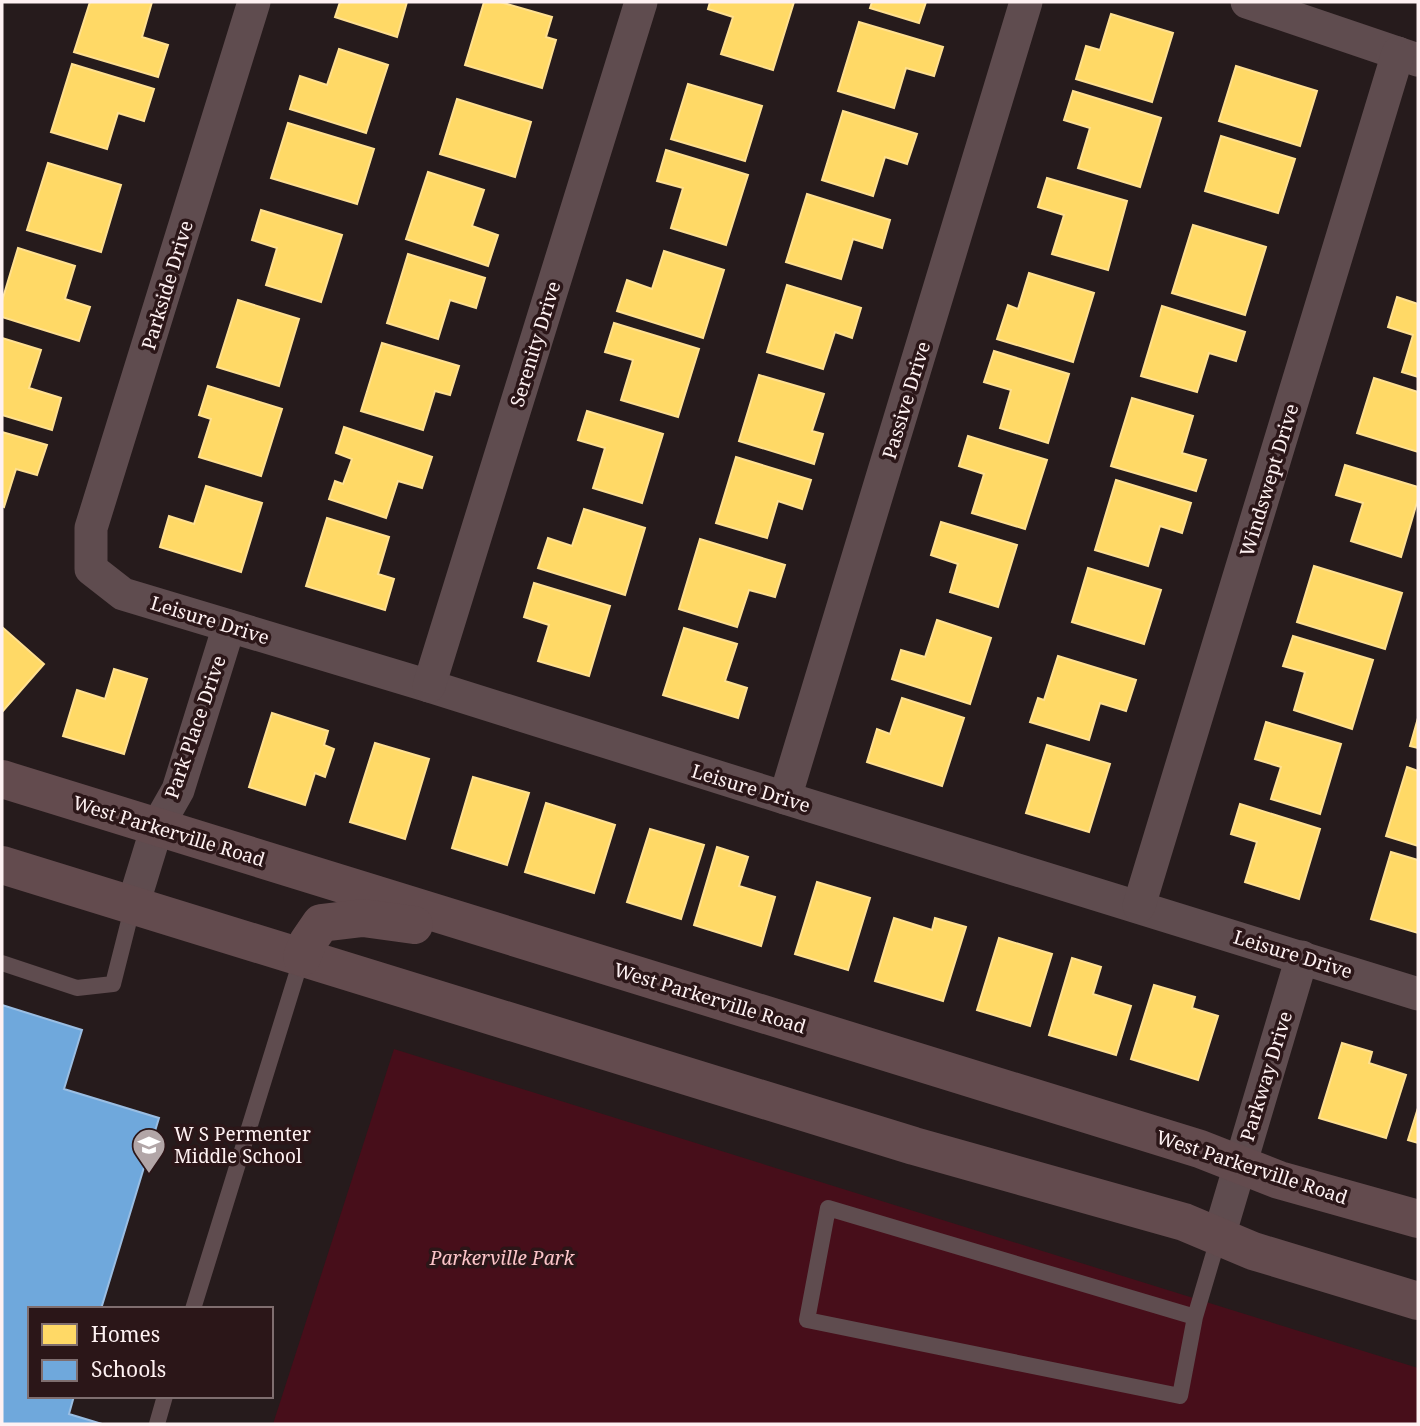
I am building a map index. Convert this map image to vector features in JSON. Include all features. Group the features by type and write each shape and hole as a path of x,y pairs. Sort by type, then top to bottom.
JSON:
{"main road":[{"name":"West Parkerville Road","path":"2,779 1187,1145 1279,1180 1418,1219"},
{"path":"2,865 914,1146 1184,1222 1253,1251 1418,1301"},
{"path":"302,957 321,923 363,918 420,926 495,944 574,956"}],"street":[{"name":"Parkside Drive","path":"91,569 92,528 254,2"},
{"name":"Serenity Drive","path":"429,686 641,2"},
{"name":"Passive Drive","path":"785,798 1026,2"},
{"path":"1247,2 1408,56"},
{"name":"Windswept Drive","path":"1139,906 1408,56"},
{"name":"Leisure Drive","path":"91,569 123,594 429,686 1418,994"},
{"name":"Park Place Drive","path":"133,905 157,827 178,790 229,626"},
{"name":"Parkway Drive","path":"1219,1236 1302,957"}],"lane":[{"path":"2,963 77,988 113,984 133,905"},
{"path":"193,1307 302,957"},
{"path":"1195,1317 828,1208 807,1320 1180,1396 1195,1317 1219,1236"},
{"path":"157,1424 164,1398"}],"green space":[{"name":"Parkerville Park","path":"394,1049 1418,1368 1418,1424 273,1424"}],"building: Homes":[{"path":"90,2 152,2 142,37 168,45 158,77 74,52"},
{"path":"340,2 407,2 397,37 335,17"},
{"path":"484,2 500,2 552,17 546,37 556,40 542,88 465,65"},
{"path":"710,2 794,2 773,70 721,54 733,17 708,9"},
{"path":"872,2 926,2 919,23 870,8"},
{"path":"1111,14 1173,33 1152,102 1076,79 1086,46 1100,50"},
{"path":"859,22 943,47 934,76 906,68 894,108 838,91"},
{"path":"339,49 388,65 366,133 290,109 300,76 327,85"},
{"path":"72,64 154,89 144,121 118,113 107,149 51,132"},
{"path":"1236,66 1317,91 1300,146 1219,121"},
{"path":"688,84 762,106 745,161 671,139"},
{"path":"1073,91 1161,118 1140,187 1078,168 1090,128 1064,120"},
{"path":"457,99 531,122 515,177 440,154"},
{"path":"843,111 917,134 907,164 885,157 873,196 822,180"},
{"path":"288,123 374,149 357,204 271,178"},
{"path":"1221,136 1295,159 1278,213 1205,191"},
{"path":"666,150 748,175 726,245 671,228 683,188 657,181"},
{"path":"48,163 121,185 101,252 27,230"},
{"path":"428,172 484,190 472,226 498,235 488,266 406,239"},
{"path":"1047,178 1127,201 1108,270 1052,254 1064,215 1038,207"},
{"path":"807,194 890,220 882,248 853,239 841,279 786,262"},
{"path":"261,210 342,235 321,302 266,285 277,248 252,240"},
{"path":"1193,225 1266,247 1245,315 1172,293"},
{"path":"18,248 75,266 65,299 90,307 79,341 2,317 2,301"},
{"path":"664,251 724,270 703,338 617,311 627,280 652,289"},
{"path":"408,254 485,278 476,308 450,300 438,339 387,323"},
{"path":"1029,273 1094,293 1073,362 997,339 1008,305 1018,309"},
{"path":"787,285 861,308 852,338 835,332 823,369 767,352"},
{"path":"1397,297 1418,304 1418,377 1402,372 1413,335 1388,327"},
{"path":"238,300 299,319 279,386 217,367"},
{"path":"1162,306 1245,332 1236,361 1209,353 1197,392 1141,376"},
{"path":"614,323 699,349 678,417 621,400 633,360 605,352"},
{"path":"2,338 41,350 29,388 61,398 52,430 2,415"},
{"path":"382,343 459,366 450,395 435,391 423,430 361,411"},
{"path":"994,351 1069,374 1048,443 1000,428 1011,390 984,382"},
{"path":"759,375 824,394 812,431 823,434 814,464 739,441"},
{"path":"1374,378 1418,392 1418,452 1357,433"},
{"path":"208,386 282,409 261,476 199,457 211,419 199,415"},
{"path":"1132,398 1193,416 1182,453 1206,460 1196,491 1111,466"},
{"path":"587,411 663,434 642,503 593,488 605,448 578,440"},
{"path":"344,427 432,457 422,488 398,481 386,518 329,499 335,481 343,484 352,459 336,453"},
{"path":"2,432 47,445 37,475 16,469 4,507 2,506"},
{"path":"968,436 1047,460 1025,529 972,513 984,474 959,466"},
{"path":"736,457 811,480 802,509 778,501 767,538 716,523"},
{"path":"1345,465 1418,487 1418,499 1401,557 1351,541 1363,503 1336,495"},
{"path":"1116,480 1191,503 1182,533 1160,526 1148,566 1095,550"},
{"path":"206,486 262,503 241,572 160,547 169,516 194,524"},
{"path":"584,509 645,528 625,595 538,568 548,538 572,546"},
{"path":"327,518 389,537 378,574 394,579 385,610 306,586"},
{"path":"941,522 1017,545 998,607 950,592 958,564 931,555"},
{"path":"700,539 785,565 775,597 749,590 737,627 679,609"},
{"path":"1314,566 1402,593 1385,649 1297,622"},
{"path":"1088,568 1161,590 1144,644 1072,622"},
{"path":"534,583 610,606 589,676 538,661 549,625 524,617"},
{"path":"937,620 991,638 970,704 892,679 901,650 925,657"},
{"path":"2,627 44,664 2,712"},
{"path":"684,628 737,644 725,681 747,688 738,718 663,695"},
{"path":"1293,636 1373,660 1352,729 1294,710 1305,672 1283,666"},
{"path":"1058,656 1136,680 1126,711 1100,703 1089,740 1030,722 1038,698 1044,700"},
{"path":"114,669 147,679 124,754 63,736 77,690 105,699"},
{"path":"902,698 964,718 942,786 867,762 877,729 890,734"},
{"path":"272,713 328,731 324,745 334,749 325,777 315,773 305,805 249,787"},
{"path":"1418,718 1418,748 1410,746"},
{"path":"1266,722 1341,744 1320,814 1271,799 1281,767 1255,759"},
{"path":"375,743 429,759 405,839 350,822"},
{"path":"1047,745 1110,764 1089,832 1026,813"},
{"path":"1407,767 1418,771 1418,846 1386,836"},
{"path":"473,777 529,793 507,865 452,848"},
{"path":"546,803 615,825 594,893 525,872"},
{"path":"1240,804 1320,829 1299,899 1245,882 1257,842 1231,834"},
{"path":"650,829 704,845 681,919 627,902"},
{"path":"717,847 748,857 739,886 775,897 761,946 694,925"},
{"path":"1391,852 1418,860 1418,933 1371,919"},
{"path":"817,882 870,898 848,970 795,954"},
{"path":"894,918 932,930 935,918 966,927 943,1001 875,981"},
{"path":"999,938 1052,954 1030,1026 977,1010"},
{"path":"1072,958 1101,967 1093,994 1131,1006 1116,1055 1049,1035"},
{"path":"1154,985 1195,997 1192,1008 1218,1016 1198,1080 1131,1059"},
{"path":"1342,1043 1372,1052 1369,1063 1406,1075 1386,1138 1319,1118"},
{"path":"1418,1108 1418,1143 1408,1140"}],"building: Schools":[{"path":"2,1005 82,1030 64,1089 159,1118 102,1307 28,1307 28,1398 73,1398 69,1414 102,1424 2,1424"}],"place":[{"name":"W S Permenter Middle School","path":"149,1175"}]}
